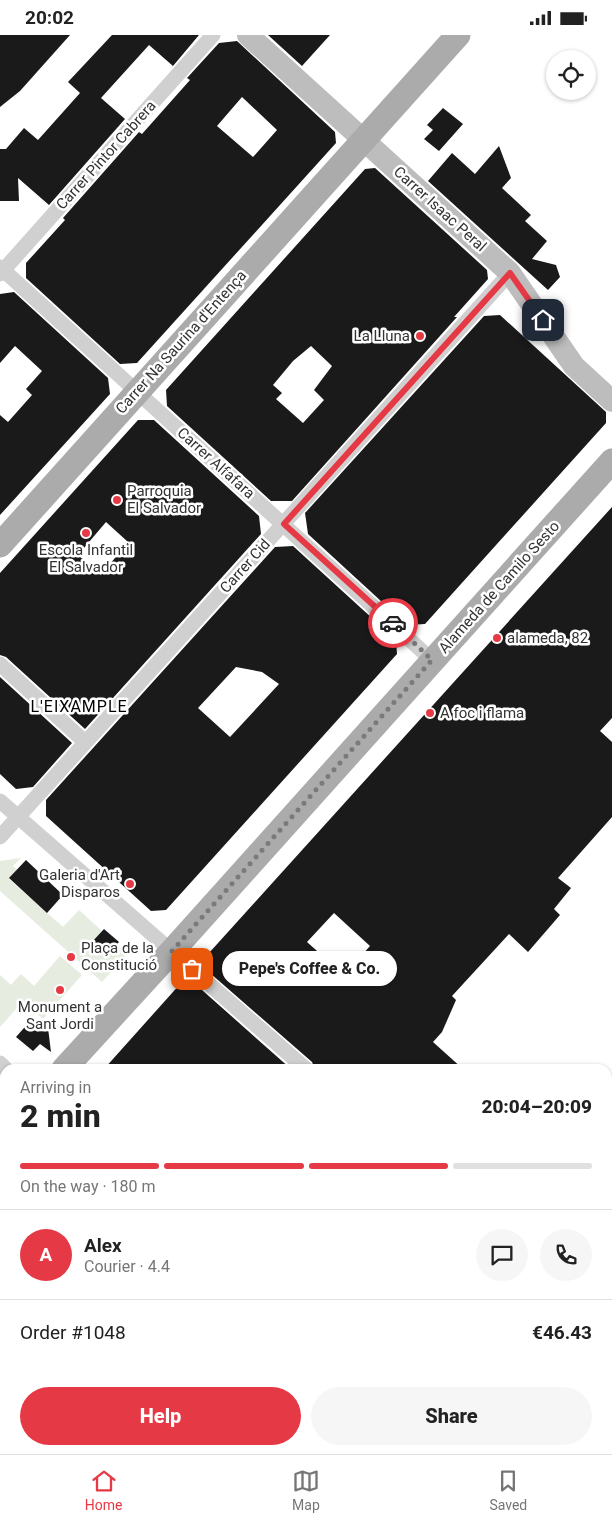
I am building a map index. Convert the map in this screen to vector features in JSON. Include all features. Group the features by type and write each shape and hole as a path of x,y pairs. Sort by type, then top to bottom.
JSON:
{"main road":[{"name":"Carrer Na Saurina d'Entença","path":"0,545 458,35"},
{"name":"Alameda de Camilo Sesto","path":"69,1064 612,461"}],"street":[{"name":"Carrer Pintor Cabrera","path":"1,271 213,35"},
{"name":"Carrer Isaac Peral","path":"248,35 510,273 574,366 612,401"},
{"name":"Carrer Alfafara","path":"1,271 137,391 432,660"},
{"name":"Carrer Cid","path":"0,837 510,273"},
{"path":"0,663 85,742"},
{"path":"0,801 17,818 300,1064"}],"shaded area":[{"path":"21,858 13,866 17,870 9,879 63,927 79,910 102,931 93,942 107,955 117,945 127,954 102,982 0,891 0,861"},
{"path":"60,956 82,975 43,1019 23,1001 0,1027 0,975 11,985 21,974 34,986"}],"building":[{"path":"0,35 70,35 20,91 0,107"},
{"path":"112,35 199,35 173,66 149,45 101,98 125,119 49,205 18,178 19,201 0,201 0,149 6,149 24,128 38,140 80,93 68,82"},
{"path":"268,35 330,35 302,66"},
{"path":"237,41 335,132 336,143 137,363 120,364 26,278 26,263 139,132 142,134 190,80 187,78 219,43","holes":["242,97 277,130 253,157 217,126"]},
{"path":"443,108 463,124 439,151 424,139 433,130 427,125"},
{"path":"499,146 511,178 502,188 531,215 525,221 547,241 532,259 556,265 560,277 548,290 428,181 452,153 475,174"},
{"path":"375,168 487,270 488,279 454,317 457,317 292,501 271,501 167,406 166,390 365,169","holes":["311,346 332,366 314,390 324,400 303,423 276,399 282,393 273,385 293,361"]},
{"path":"14,292 108,378 110,394 0,515 0,415 8,422 32,395 26,389 42,371 15,346 0,363 0,294"},
{"path":"500,315 606,412 606,423 425,624 407,625 308,534 305,513 484,316"},
{"path":"138,420 154,420 259,516 261,534 85,729 6,657 0,655 0,573","holes":["106,522 128,542 101,575 78,555"]},
{"path":"612,507 612,718 600,731 612,742 612,817 558,878 571,888 554,909 560,915 528,952 509,934 452,996 456,1000 442,1032 433,1042 457,1064 313,1064 210,973 209,953","holes":["334,913 370,946 344,975 307,942"]},
{"path":"293,546 396,640 397,654 166,910 151,911 46,816 46,800 275,547","holes":["236,667 262,672 279,684 230,737 198,708"]},
{"path":"0,677 72,743 33,787 16,789 0,774"},
{"path":"26,860 63,895 47,913 9,878"},
{"path":"104,929 119,942 107,955 92,942"},
{"path":"193,982 285,1064 108,1064 181,983"},
{"path":"31,1020 38,1027 47,1020 51,1052 40,1044 33,1051 16,1037"}],"way so far":[{"path":"192,969 172,951 432,660 393,623"}],"place":[{"name":"La Lluna","path":"420,336"},
{"name":"Parroquia El Salvador","path":"117,500"},
{"name":"Escola Infantil El Salvador","path":"86,533"},
{"name":"alameda, 82","path":"497,638"},
{"name":"A foc i flama","path":"430,713"},
{"name":"Galeria d'Art Disparos","path":"130,884"},
{"name":"Plaça de la Constitució","path":"71,957"},
{"name":"Pepe's Coffee & Co.","path":"192,969"},
{"name":"Monument a Sant Jordi","path":"60,990"}],"district":[{"name":"L'EIXAMPLE","path":"79,706"}],"route":[{"path":"393,623 284,524 510,273 543,320"}]}
